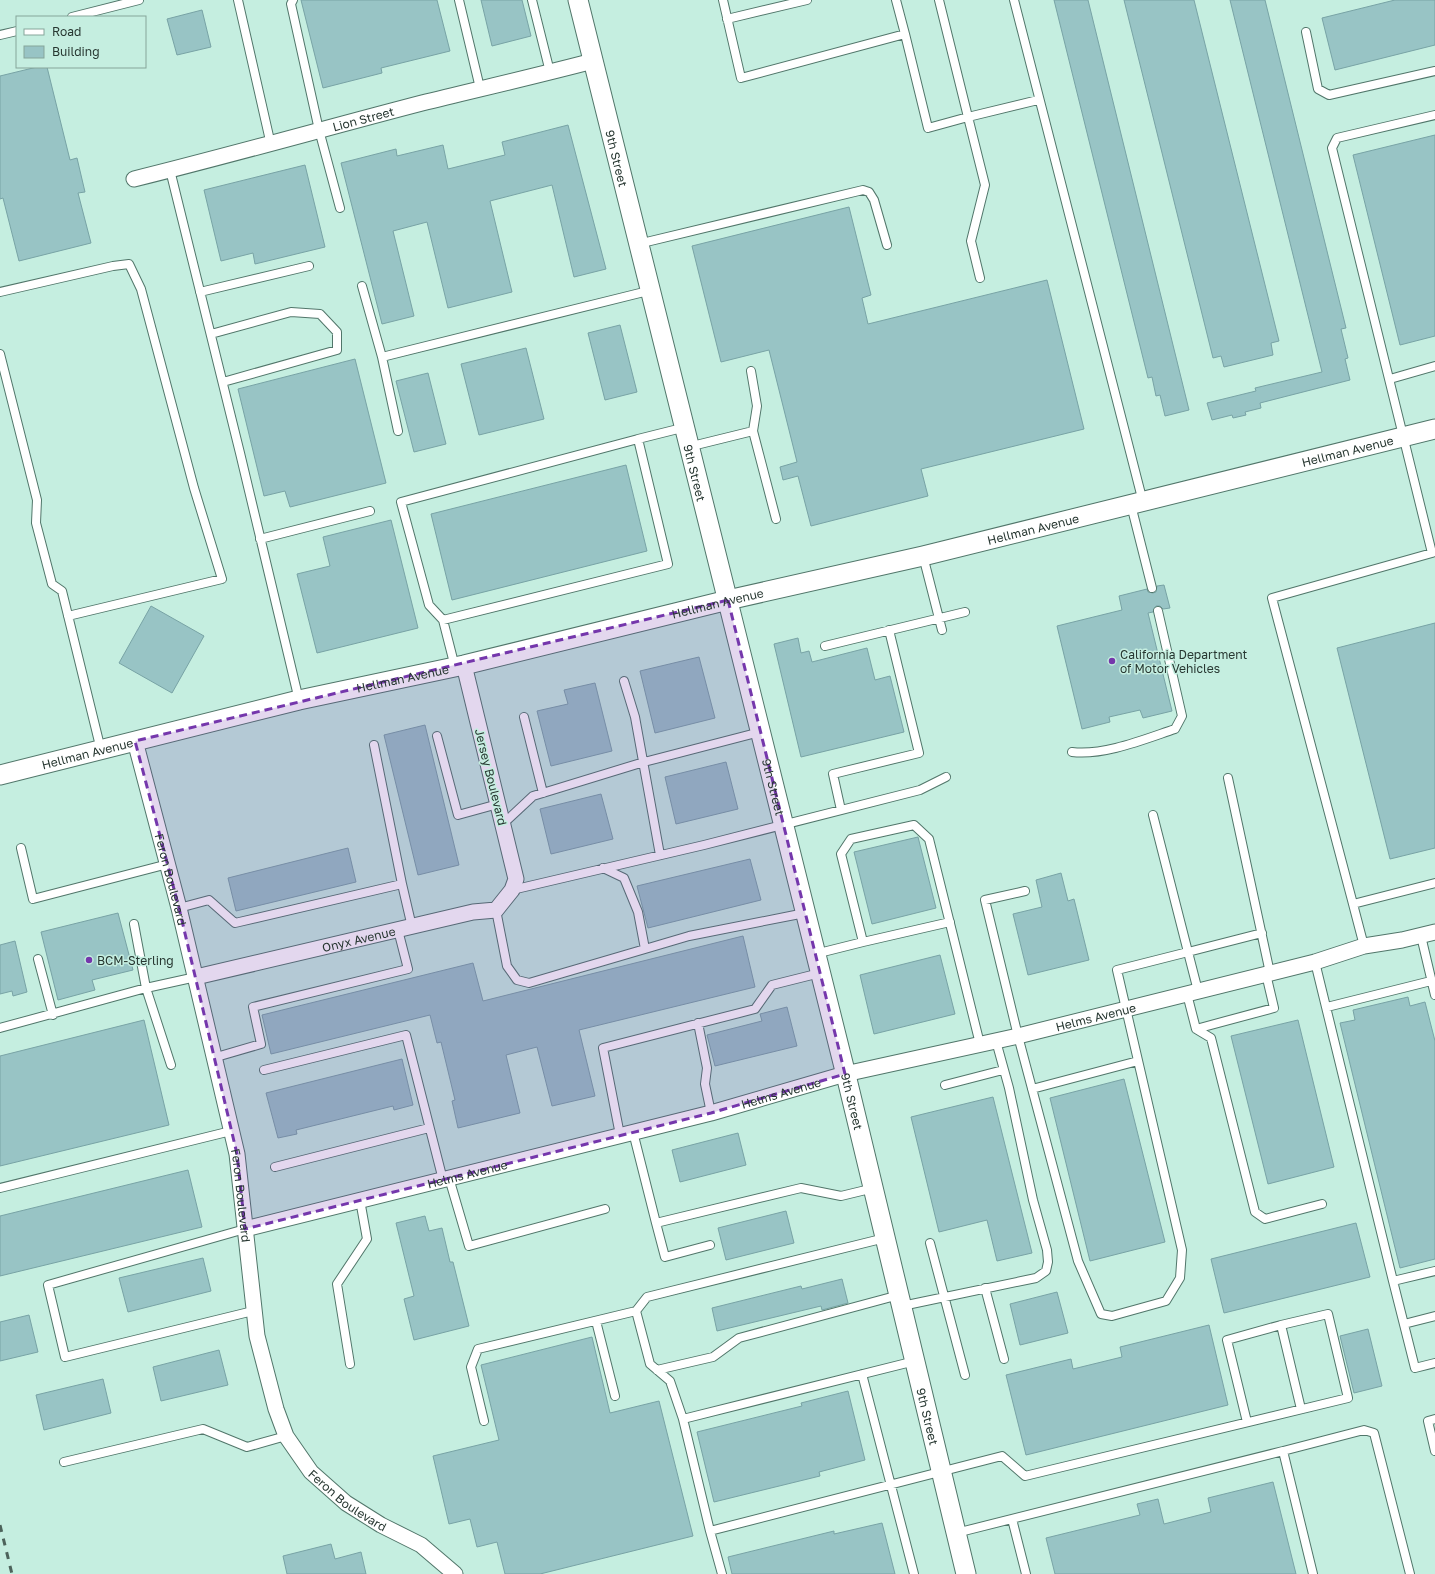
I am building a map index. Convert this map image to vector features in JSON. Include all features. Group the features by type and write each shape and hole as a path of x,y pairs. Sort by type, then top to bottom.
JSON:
{"street":[{"name":"9th Street","path":"578,0 682,428 728,600 874,1188 966,1574"},
{"name":"Lion Street","path":"134,179 271,145 319,130 480,88 593,61"},
{"name":"Hellman Avenue","path":"0,775 299,700 459,666 728,600 923,556 1435,429"},
{"name":"Jersey Boulevard","path":"459,666 503,824 516,879 512,890"},
{"name":"Feron Boulevard","path":"135,741 196,977 213,1058 236,1154 256,1336 276,1409 286,1436 310,1472 346,1503 381,1525 421,1545 455,1574"},
{"path":"496,910 512,890"},
{"name":"Onyx Avenue","path":"196,977 473,912 496,910"},
{"name":"Helms Avenue","path":"245,1229 711,1113 845,1074 1018,1036 1315,962 1364,946 1428,934"}],"lane":[{"path":"76,16 139,0"},
{"path":"238,0 271,145"},
{"path":"293,0 291,4 319,130 340,208"},
{"path":"459,0 480,88"},
{"path":"532,0 550,72"},
{"path":"723,0 741,78 905,34"},
{"path":"727,19 807,0"},
{"path":"896,0 928,128 1038,100"},
{"path":"939,0 985,184 971,241 980,278"},
{"path":"1014,0 1137,503 1152,588"},
{"path":"0,35 16,31"},
{"path":"1306,32 1318,89 1329,95 1435,71"},
{"path":"1364,946 1272,598 1433,553 1332,148 1336,138 1435,115"},
{"path":"170,170 223,382 299,700"},
{"path":"637,244 863,190 869,192 874,200 887,245"},
{"path":"0,292 113,266 129,264 142,289 194,488 222,579 68,616"},
{"path":"200,292 310,266"},
{"path":"362,286 382,357 398,431"},
{"path":"382,357 648,291"},
{"path":"211,334 291,312 320,314 337,332 337,350 223,382"},
{"path":"0,354 36,500 36,523 52,584 62,591 101,750"},
{"path":"1390,379 1435,366"},
{"path":"751,371 757,406 753,431 776,519"},
{"path":"459,666 444,620 428,606 401,502 682,428"},
{"path":"687,447 753,431"},
{"path":"444,620 668,564 638,439"},
{"path":"260,539 370,511"},
{"path":"923,556 942,630"},
{"path":"1072,752 1086,754 1134,742 1175,729 1182,716 1158,611"},
{"path":"825,646 965,612"},
{"path":"841,810 833,774 919,753 889,630"},
{"path":"624,681 635,716 660,855"},
{"path":"524,717 543,793"},
{"path":"503,824 533,796 644,762 761,732"},
{"path":"437,736 458,815 498,804"},
{"path":"213,1058 261,1044 253,1006 408,969 402,884 374,745"},
{"path":"512,890 660,855 920,790 946,777"},
{"path":"1196,1029 1274,1008 1262,933 1228,778"},
{"path":"1153,815 1188,952 1196,1029"},
{"path":"863,942 841,854 851,839 914,825 929,839 980,1044"},
{"path":"21,848 33,900 168,864"},
{"path":"603,868 624,878 638,912 645,949"},
{"path":"1353,904 1435,883"},
{"path":"179,908 209,900 235,923 402,884"},
{"path":"1025,891 985,900 1018,1036 1078,1261 1100,1314 1112,1316 1166,1301 1180,1278 1182,1250 1117,970 1262,933"},
{"path":"496,910 507,966 517,980 529,983 689,936 805,913"},
{"path":"815,954 950,922"},
{"path":"134,924 146,988 171,1065"},
{"path":"1428,934 1431,981 1435,995"},
{"path":"38,959 53,1014"},
{"path":"1315,962 1415,1368 1435,1363"},
{"path":"710,1246 665,1257 656,1223 626,1134 603,1048 755,1009 772,985 820,973"},
{"path":"0,1028 146,988 196,977"},
{"path":"1327,1007 1431,981"},
{"path":"698,1024 707,1068 705,1084 711,1113"},
{"path":"1196,1029 1211,1038 1255,1212 1265,1219 1322,1204"},
{"path":"264,1070 406,1035 429,1128 469,1246 605,1209"},
{"path":"658,1370 712,1357 739,1338 901,1300 945,1296 1036,1278 1046,1271 1048,1262 1047,1250 1033,1200 996,1041"},
{"path":"1032,1089 1138,1061"},
{"path":"945,1085 1003,1070"},
{"path":"275,1167 429,1128"},
{"path":"0,1188 231,1131"},
{"path":"656,1223 802,1188 841,1196 874,1188"},
{"path":"350,1364 337,1284 367,1239 360,1200"},
{"path":"245,1229 48,1285 65,1357 253,1311"},
{"path":"484,1421 471,1367 478,1348 636,1311 647,1297 885,1238"},
{"path":"930,1243 965,1375"},
{"path":"1393,1281 1435,1271"},
{"path":"985,1288 1004,1359"},
{"path":"636,1311 650,1364 670,1381 683,1420 722,1574"},
{"path":"710,1531 1002,1456 1026,1476 1348,1398 1328,1314 1227,1340 1247,1422"},
{"path":"1404,1324 1435,1316"},
{"path":"596,1321 615,1396"},
{"path":"1281,1325 1301,1409"},
{"path":"683,1420 915,1361"},
{"path":"862,1374 914,1574"},
{"path":"1435,1419 1428,1421 1435,1450"},
{"path":"64,1462 203,1429 248,1447 286,1436"},
{"path":"956,1533 1364,1430 1374,1433 1410,1574"},
{"path":"1283,1451 1313,1574"},
{"path":"1012,1519 1026,1574"}],"highlighted area":[{"path":"728,600 845,1074 711,1113 245,1229 237,1154 179,908 135,741"}],"building":[{"path":"301,0 437,0 450,51 381,68 382,73 323,88"},
{"path":"481,0 522,0 531,36 492,46"},
{"path":"1054,0 1088,0 1189,410 1165,416 1160,395 1156,396 1152,377 1148,378"},
{"path":"1124,0 1194,0 1279,341 1271,343 1273,355 1224,367 1221,356 1213,358"},
{"path":"1230,0 1265,0 1346,328 1341,329 1348,358 1345,359 1350,380 1260,403 1261,408 1245,412 1246,415 1233,418 1232,415 1212,420 1207,403 1256,391 1255,388 1322,372"},
{"path":"1395,0 1435,0 1435,45 1335,70 1322,18"},
{"path":"202,10 211,47 177,55 167,19"},
{"path":"33,68 47,68 70,160 77,158 85,192 78,193 91,243 19,261 3,198 0,199 0,76"},
{"path":"568,125 606,269 574,277 552,185 490,201 512,292 448,308 427,222 393,231 414,316 382,324 341,163 396,149 397,156 443,145 448,169 505,155 502,142"},
{"path":"1435,135 1435,336 1400,345 1353,155"},
{"path":"305,165 325,247 255,264 253,253 221,261 204,190"},
{"path":"849,207 871,295 862,298 868,324 1047,280 1084,429 921,469 928,496 811,526 798,476 783,480 780,467 797,462 769,350 721,362 692,246"},
{"path":"620,325 637,392 605,400 588,333"},
{"path":"526,348 544,419 479,435 461,364"},
{"path":"355,359 386,483 290,507 285,491 264,496 238,389"},
{"path":"428,373 446,444 414,452 396,381"},
{"path":"626,465 647,551 452,600 431,514"},
{"path":"391,520 418,628 317,653 297,574 330,566 323,537"},
{"name":"California Department of Motor Vehicles","path":"1164,585 1170,608 1163,609 1160,606 1156,606 1153,612 1148,613 1172,711 1143,718 1140,710 1109,717 1110,722 1082,729 1057,626 1122,610 1119,596 1147,589 1148,592 1153,593 1156,592 1157,586"},
{"path":"151,606 204,636 172,693 119,663"},
{"path":"1435,623 1435,848 1390,859 1337,648"},
{"path":"798,638 801,653 809,651 812,662 867,648 875,680 890,676 904,732 801,757 774,644"},
{"path":"699,657 715,718 655,733 640,671"},
{"path":"595,683 612,751 551,766 537,711 568,704 564,690"},
{"path":"425,725 459,865 418,875 384,735"},
{"path":"726,762 738,809 676,824 665,777"},
{"path":"601,794 613,839 551,854 540,809"},
{"path":"918,837 936,908 872,924 854,852"},
{"path":"348,848 356,882 236,911 228,878"},
{"path":"750,859 761,900 648,928 637,886"},
{"path":"1061,873 1068,901 1074,899 1089,960 1028,975 1013,914 1042,907 1036,880"},
{"name":"BCM-Sterling","path":"118,913 133,970 92,980 95,990 58,1000 41,932"},
{"path":"743,936 755,987 579,1030 595,1096 552,1106 537,1047 506,1055 520,1113 458,1128 452,1101 455,1100 441,1042 437,1043 430,1015 271,1054 262,1015 473,963 483,1001"},
{"path":"15,941 27,992 13,996 12,991 0,994 0,945"},
{"path":"940,955 955,1014 874,1034 860,975"},
{"path":"1408,997 1410,1006 1425,1002 1435,1041 1435,1259 1400,1268 1340,1023 1355,1020 1353,1010"},
{"path":"787,1007 797,1046 715,1066 707,1035 762,1021 760,1014"},
{"path":"144,1020 169,1125 0,1166 0,1056"},
{"path":"1298,1020 1334,1167 1268,1184 1231,1036"},
{"path":"402,1059 413,1105 394,1110 393,1106 296,1130 297,1134 278,1138 266,1093"},
{"path":"1124,1079 1165,1242 1090,1261 1050,1098"},
{"path":"993,1097 1032,1253 997,1261 987,1220 939,1232 911,1117"},
{"path":"738,1133 746,1165 680,1182 672,1150"},
{"path":"188,1170 202,1227 0,1276 0,1216"},
{"path":"786,1211 794,1243 726,1260 718,1228"},
{"path":"425,1216 429,1231 442,1228 450,1262 453,1262 469,1326 414,1340 404,1299 414,1296 396,1223"},
{"path":"1356,1223 1370,1277 1224,1313 1211,1259"},
{"path":"203,1258 211,1291 128,1312 119,1278"},
{"path":"842,1279 848,1303 822,1310 821,1306 717,1331 712,1308 801,1286 802,1289"},
{"path":"1057,1292 1068,1333 1020,1345 1010,1304"},
{"path":"29,1315 38,1352 0,1361 0,1322"},
{"path":"1209,1325 1228,1405 1026,1455 1006,1375 1071,1359 1073,1369 1122,1357 1120,1347"},
{"path":"1368,1329 1382,1386 1354,1393 1340,1336"},
{"path":"592,1337 610,1413 659,1401 693,1536 540,1574 505,1574 497,1542 477,1547 470,1519 449,1524 433,1456 499,1440 481,1365"},
{"path":"219,1350 228,1385 161,1401 153,1367"},
{"path":"103,1379 111,1413 44,1430 36,1395"},
{"path":"848,1391 865,1460 819,1472 820,1476 714,1502 697,1432 802,1406 801,1403"},
{"path":"1273,1482 1296,1574 1055,1574 1046,1538 1140,1515 1137,1504 1158,1499 1164,1524 1211,1512 1208,1498"},
{"path":"882,1523 895,1574 732,1574 728,1557 834,1531 834,1534"},
{"path":"331,1544 335,1559 361,1552 366,1574 287,1574 283,1556"}],"railway":[{"path":"0,1525 12,1574"}],"place":[{"name":"California Department of Motor Vehicles","path":"1112,661"},
{"name":"BCM-Sterling","path":"89,960"}]}
